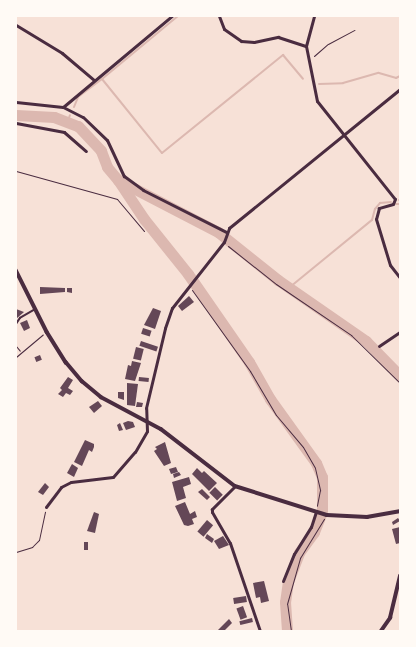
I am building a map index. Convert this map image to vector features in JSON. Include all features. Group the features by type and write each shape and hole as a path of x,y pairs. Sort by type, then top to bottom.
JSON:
{"street":[{"path":"63,107 172,16"},
{"path":"218,16 224,29 241,41 254,42 278,36 306,46"},
{"path":"314,16 306,46 317,101 343,136 394,197 395,202"},
{"path":"16,25 62,53 94,80"},
{"path":"46,507 61,487 71,482 113,477 135,452 147,431 146,408 165,328 172,308 224,242 226,232 400,89"},
{"path":"16,102 63,107 83,116 107,140 124,176 143,190 226,232"},
{"path":"16,123 64,132 86,151"},
{"path":"400,203 395,202 379,208 376,219 390,265 400,278"},
{"path":"16,270 47,332 66,362 82,381 101,396 147,421 235,486 316,512 327,514 366,517 400,511"},
{"path":"379,346 400,332"},
{"path":"235,486 212,509 212,512 230,543 260,631"},
{"path":"283,581 294,554 311,527 316,512"},
{"path":"382,630 390,618 400,576"}],"lane":[{"path":"16,324 20,318 36,309"}],"path":[{"path":"309,60 328,44 354,30"},
{"path":"16,171 117,199 144,231"},
{"path":"224,242 276,284 351,335 400,383"},
{"path":"189,286 250,371 276,415 303,447 315,468 320,490 316,512"},
{"path":"16,357 20,352 47,332"},
{"path":"16,346 20,352"},
{"path":"16,552 32,547 39,540 46,507"},
{"path":"291,631 287,604 300,558 327,514"},
{"path":"16,590 16,601"}],"building":[{"path":"40,287 65,288 65,292 40,294"},
{"path":"67,288 72,288 72,293 67,292"},
{"path":"189,296 194,302 182,311 178,306"},
{"path":"153,308 161,311 155,329 144,325"},
{"path":"16,309 24,312 16,319"},
{"path":"27,320 30,328 24,331 20,323"},
{"path":"143,328 152,331 150,336 141,334"},
{"path":"141,341 158,347 156,352 139,346"},
{"path":"136,347 144,349 141,361 133,359"},
{"path":"40,355 42,360 36,362 34,357"},
{"path":"132,361 141,363 135,381 125,379 128,365 131,366"},
{"path":"68,377 73,380 68,388 73,391 70,395 66,393 63,397 58,394 62,390 60,388"},
{"path":"139,377 149,378 149,382 139,381"},
{"path":"127,383 138,384 135,406 127,405"},
{"path":"118,392 124,392 124,400 118,398"},
{"path":"98,401 102,406 94,413 89,407"},
{"path":"137,402 143,403 142,407 136,407"},
{"path":"128,421 133,422 135,427 126,430 123,423"},
{"path":"120,423 123,430 119,431 117,425"},
{"path":"85,440 94,444 94,447 92,452 89,450 82,466 74,462"},
{"path":"165,442 171,463 164,466 154,451 157,449 155,447"},
{"path":"72,464 78,468 74,477 67,473"},
{"path":"176,467 178,472 171,474 169,469"},
{"path":"197,468 202,473 204,471 217,483 209,491 192,474"},
{"path":"179,472 181,475 174,478 173,474"},
{"path":"189,477 191,484 183,487 186,498 177,501 172,482"},
{"path":"45,483 49,487 43,495 38,492"},
{"path":"215,487 223,495 217,500 209,493"},
{"path":"202,489 210,497 207,500 198,492"},
{"path":"185,502 190,514 195,511 197,517 192,519 194,524 188,526 184,525 175,506"},
{"path":"94,512 99,514 95,533 87,531"},
{"path":"398,518 400,521 393,525 392,522"},
{"path":"207,520 213,525 203,537 197,531"},
{"path":"400,527 400,543 396,544 392,529"},
{"path":"207,534 214,539 212,543 205,538"},
{"path":"223,536 229,545 219,549 214,541"},
{"path":"84,542 88,542 88,550 84,550"},
{"path":"264,581 269,601 261,603 260,597 256,598 253,583"},
{"path":"246,596 247,602 234,604 233,598"},
{"path":"243,606 247,617 241,620 236,608"},
{"path":"252,618 253,622 240,625 239,621"},
{"path":"229,619 232,623 224,631 217,631"}],"waterway":[{"path":"102,79 178,16"},
{"path":"74,107 78,97 102,79 162,153 283,55 303,79"},
{"path":"319,84 343,83 379,73 396,78 400,76"},
{"path":"16,115 54,117 78,126 101,151 107,167 118,180 218,232 278,280 366,341 400,376"},
{"path":"68,121 70,115"},
{"path":"118,180 144,219 188,274 249,362 270,399 316,463 322,477 322,512 314,532 299,553 288,581 285,602 287,631"},
{"path":"290,287 372,220 375,209 380,203 391,202"}]}
